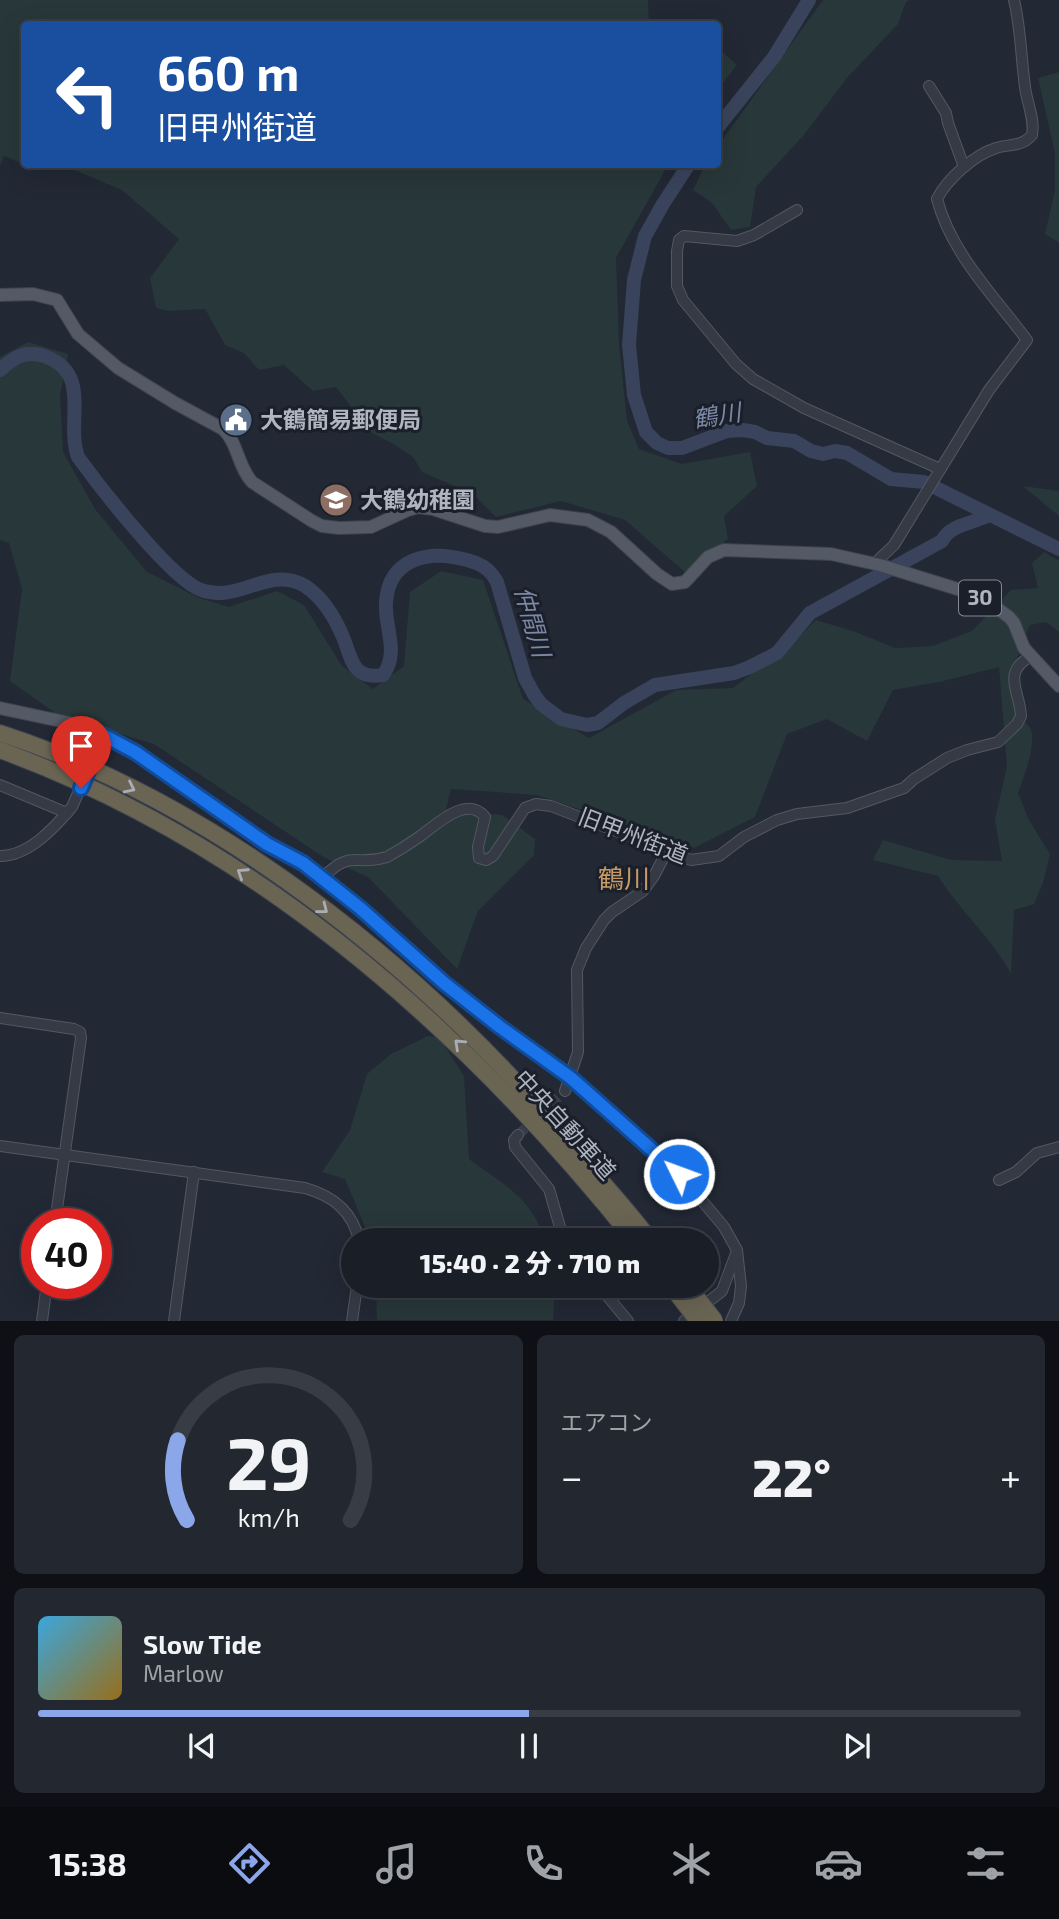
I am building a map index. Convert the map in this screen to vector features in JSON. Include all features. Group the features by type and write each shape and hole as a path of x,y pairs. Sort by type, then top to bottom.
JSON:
{"highway":[{"name":"中央自動車道","path":"0,733 85,766 159,802 230,843 317,904 404,975 472,1038 528,1096 640,1228"},
{"name":"中央自動車道","path":"0,750 77,781 153,819 250,877 335,939 394,986 488,1072 624,1228"},
{"path":"680,1298 698,1321"},
{"path":"697,1298 715,1321"}],"main road":[{"name":"30","path":"0,295 33,294 57,300 78,334 118,368 223,429 231,439 244,471 252,482 322,526 350,530 371,527 418,508 433,509 485,526 498,527 550,515 574,517 601,525 657,575 673,584 685,582 708,557 724,550 831,554 964,591 1004,612 1014,623 1031,656 1059,686"},
{"path":"0,708 62,721 103,735"}],"street":[{"path":"877,565 899,537 1006,364 1027,340 960,250 937,199 941,191 964,167 992,149 1020,144 1032,135 1032,118 1024,83 1014,0"},
{"path":"929,86 946,113 964,167"},
{"path":"797,210 754,235 737,241 684,236 679,240 677,251 677,286 683,300 720,347 753,379 804,408 940,469"},
{"name":"旧甲州街道","path":"322,878 344,860 377,860 387,857 442,820 469,809 478,811 485,817 478,847 479,858 482,860 494,856 523,810 536,804 551,806 691,860 713,859 744,836 777,820 797,814 847,808 904,788 929,768 956,754 998,742 1017,724 1021,716 1013,683 1021,661 1031,656"},
{"path":"0,856 9,856 26,849 61,821 70,810 103,735 135,752 267,844 303,863 500,1027 571,1078 679,1174 724,1227 737,1250 741,1286 739,1303 731,1321"},
{"path":"0,785 70,810"},
{"path":"565,1091 571,1078 579,1043 580,960 608,916 643,891 667,851"},
{"path":"0,1018 80,1032 57,1208"},
{"path":"519,1135 514,1140 515,1147 549,1189 560,1228"},
{"path":"0,1146 305,1188 335,1200 351,1218 354,1228"},
{"path":"999,1180 1016,1172 1037,1153 1059,1147"},
{"path":"174,1321 194,1172"},
{"path":"684,1321 722,1291 737,1250"},
{"path":"352,1321 355,1298"},
{"path":"609,1298 628,1321"},
{"path":"42,1321 45,1299"}],"shaded area":[{"path":"0,0 648,0 649,21 21,21 21,163 4,156 0,166"},
{"path":"823,0 909,0 898,24 847,78 803,136 756,187 750,227 731,230 712,203 693,190 704,168 721,168 721,142"},
{"path":"721,51 737,65 721,85"},
{"path":"1059,72 1059,243 1045,234 1055,191 1055,153 1038,78"},
{"path":"70,168 666,168 616,258 619,344 627,421 639,449 682,464 750,452 757,486 724,516 728,539 686,573 625,520 561,501 496,517 473,494 422,472 413,457 359,426 360,418 336,387 313,391 284,365 259,370 244,353 225,345 205,309 169,311 156,308 150,278 179,239 122,190"},
{"path":"28,342 68,354 60,395 63,452 95,509 147,572 199,598 229,607 277,591 304,605 342,666 373,689 404,666 410,592 441,571 483,580 523,699 589,738 676,690 733,688 794,642 816,620 895,648 933,646 972,631 1011,590 1038,588 1032,563 1044,552 1059,561 1059,632 1046,622 1030,625 1016,666 1016,699 1019,711 1032,734 1030,757 1018,793 1029,820 1050,854 1043,883 1034,904 1014,910 1011,974 995,948 938,876 873,860 883,840 951,860 1002,861 995,819 1007,767 999,667 893,690 867,741 827,719 787,734 755,817 694,848 537,795 451,789 446,809 502,815 535,839 534,855 478,911 457,969 368,877 325,858 154,744 58,715 10,681 22,589 9,543 0,540 0,357"},
{"path":"1023,486 1059,491 1059,516"},
{"path":"428,1036 439,1037 464,1076 469,1159 515,1193 525,1203 541,1228 366,1228 345,1179 322,1172 350,1130 367,1074 391,1054"},
{"path":"376,1298 554,1298 553,1320 377,1320"}],"waterway":[{"name":"鶴川","path":"721,123 774,57 809,0"},
{"name":"鶴川","path":"686,168 645,236 634,280 629,345 634,395 646,432 657,443 668,448 682,448 727,431 743,430 767,438 794,441 811,451 823,454 835,451 847,453 891,479 924,482 1059,549"},
{"name":"仲間川","path":"0,370 25,354 44,356 59,364 68,374 73,386 78,457 154,551 172,569 201,590 220,593 273,580 294,581 305,586 332,615 351,660 359,671 373,676 383,675 388,666 391,648 386,602 394,576 402,567 424,557 449,556 474,562 487,569 497,582 525,678 535,696 561,719 587,725 598,723 624,703 655,685 734,673 777,653 810,613 942,541 950,531 989,515"}],"tunnel":[{"path":"518,1135 565,1091"}],"place":[{"name":"大鶴簡易郵便局","path":"236,420"},
{"name":"大鶴幼稚園","path":"336,500"}],"district":[{"name":"鶴川","path":"624,879"}],"route":[{"path":"81,788 103,735 135,752 267,844 303,863 360,908 444,983 571,1078 679,1174"}]}
